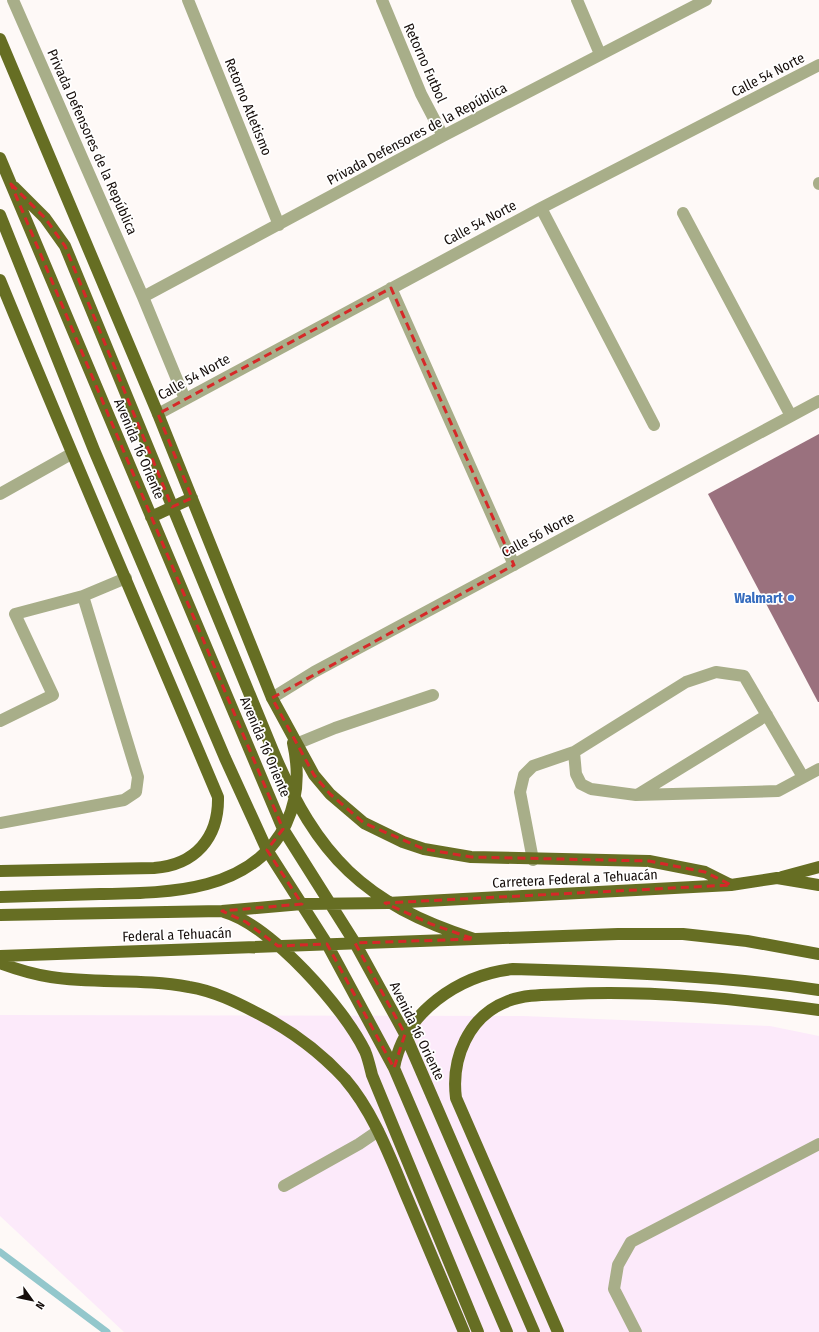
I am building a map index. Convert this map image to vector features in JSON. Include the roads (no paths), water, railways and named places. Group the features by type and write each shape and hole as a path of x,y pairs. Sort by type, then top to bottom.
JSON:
{"main road":[{"path":"0,39 158,414 272,698 314,775 330,794 348,811 382,833 417,847 447,854 533,860 650,861 705,872 731,885"},
{"name":"Avenida 16 Oriente","path":"0,158 283,829 332,904 406,1034 534,1332"},
{"path":"0,173 45,218 65,246 273,751 295,799 317,835 334,856 361,884 388,903 431,924 474,939"},
{"path":"0,215 97,457 225,758 267,850 327,944 394,1068 507,1332"},
{"path":"0,280 71,454 126,578 218,797 217,815 211,834 192,856 178,864 166,867 0,872"},
{"path":"151,517 192,498"},
{"path":"0,897 160,893 204,885 235,874 254,862 267,850 283,829 295,799 296,763 290,732"},
{"path":"778,878 819,867"},
{"name":"Carretera Federal a Tehuacán","path":"332,904 388,903 731,885 778,878 819,885"},
{"name":"Federal a Tehuacán","path":"0,915 222,911 302,904 332,904"},
{"path":"222,911 246,922 278,946 326,994 342,1014 365,1053 372,1075 478,1332"},
{"path":"355,943 683,934 747,941 819,954"},
{"name":"Federal a Tehuacán","path":"0,956 355,943"},
{"path":"0,963 51,977 162,983 189,987 232,1000 279,1024 303,1040 325,1059 346,1081 378,1131 394,1165 464,1332"},
{"path":"394,1068 396,1056 406,1034 412,1025 445,993 461,983 479,975 512,969 639,973 731,978 819,990"},
{"path":"558,1332 456,1098 454,1082 455,1067 465,1040 474,1028 484,1016 506,1002 528,996 593,993 684,996 819,1010"}],"street":[{"name":"Privada Defensores de la República","path":"13,0 143,297 185,399"},
{"name":"Retorno Atletismo","path":"188,0 279,225"},
{"name":"Retorno Futbol","path":"382,0 421,94 443,136"},
{"path":"577,0 600,54"},
{"name":"Privada Defensores de la República","path":"143,297 443,136 706,0"},
{"name":"Calle 54 Norte","path":"158,414 541,208 819,65"},
{"path":"541,208 654,425"},
{"path":"683,212 791,416"},
{"path":"391,288 514,565"},
{"name":"Calle 56 Norte","path":"272,698 314,672 819,401"},
{"path":"0,494 71,454"},
{"path":"0,721 53,695 15,614 83,596 126,578"},
{"path":"0,823 124,800 136,792 138,777 83,596"},
{"path":"533,860 520,792 524,775 534,766 574,752 686,682 716,672 744,676 803,777"},
{"path":"296,744 335,728 433,695"},
{"path":"636,795 767,715"},
{"path":"574,752 576,774 581,784 591,790 636,795 778,791 819,769"},
{"path":"284,1186 359,1144 378,1131"},
{"path":"636,1332 614,1289 618,1265 631,1242 819,1144"}],"waterway":[{"path":"0,1252 107,1332"}],"place":[{"name":"Walmart","path":"791,598"}]}
